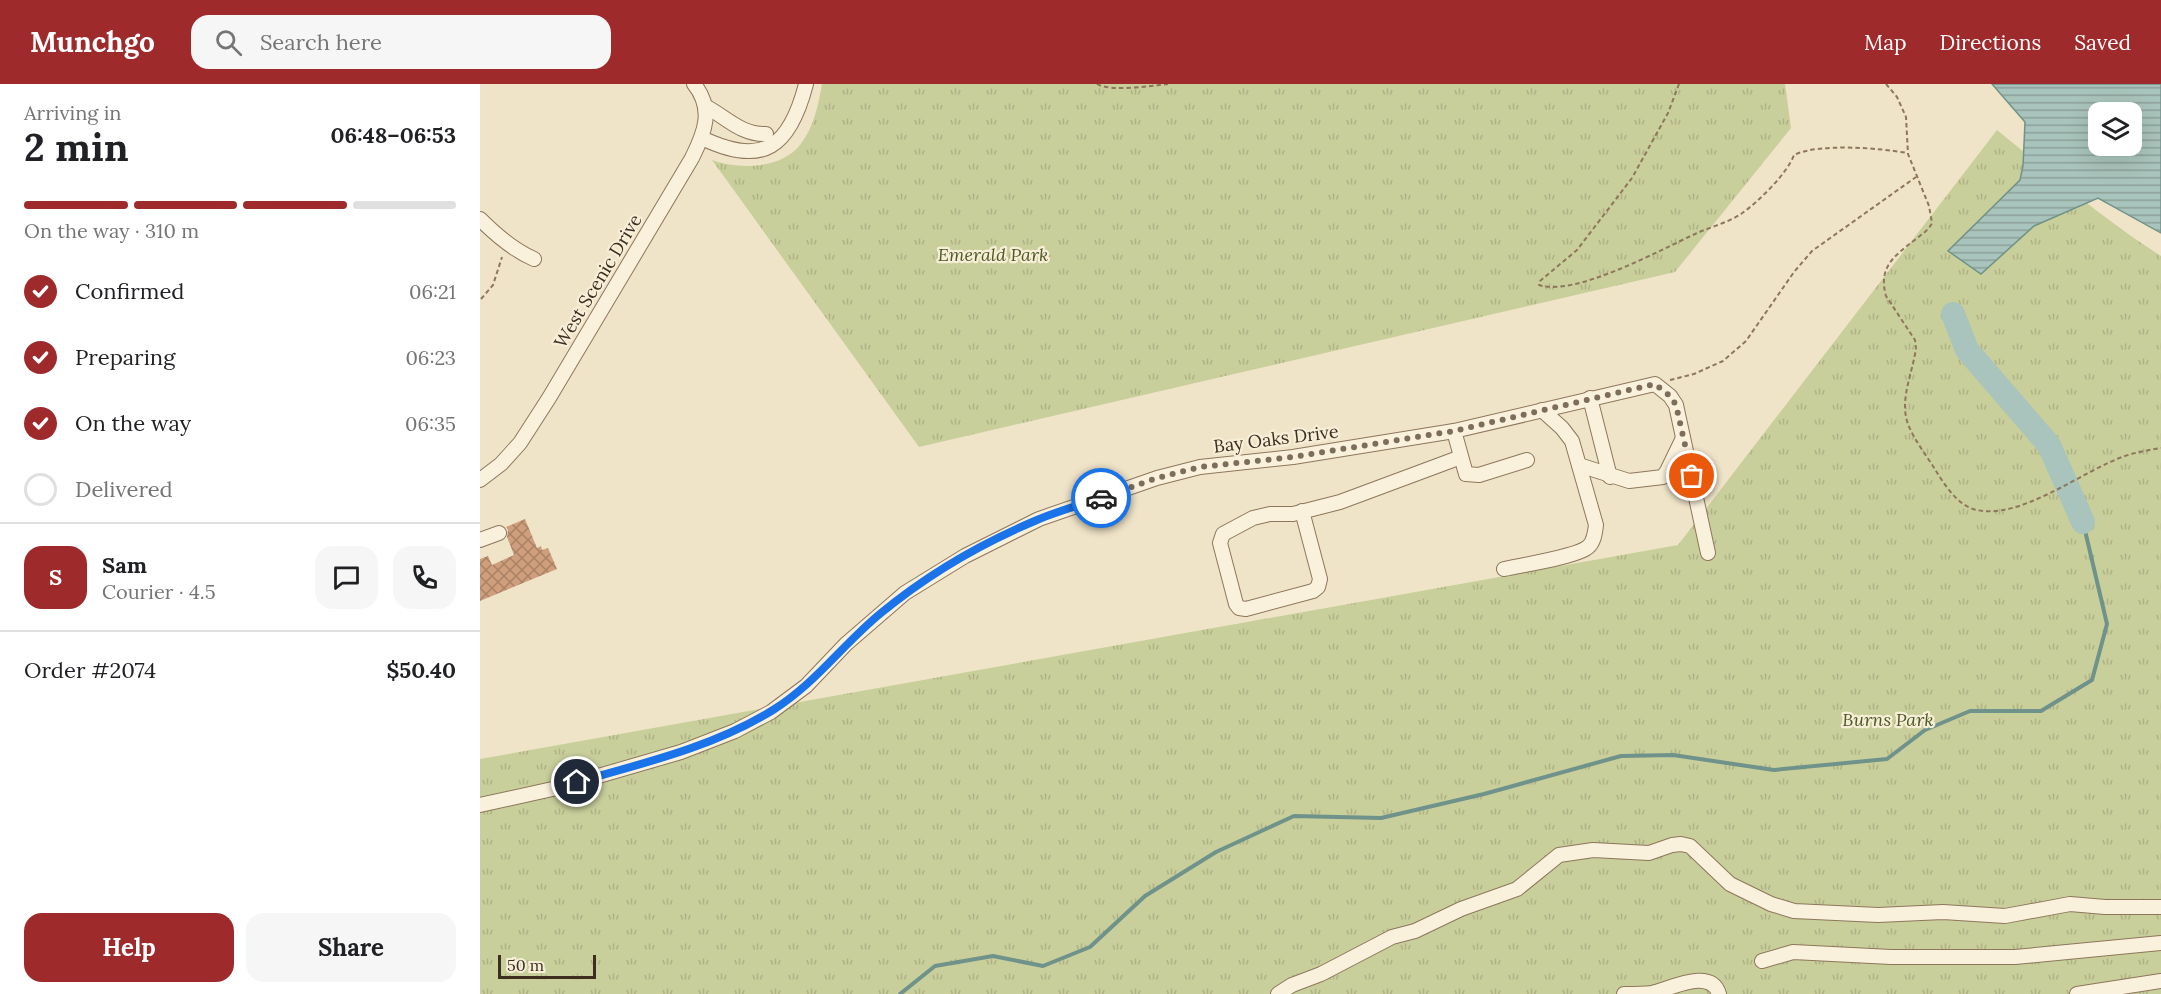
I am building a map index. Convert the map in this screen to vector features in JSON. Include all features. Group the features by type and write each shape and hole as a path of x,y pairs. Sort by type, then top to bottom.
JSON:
{"street":[{"path":"694,84 702,94 705,106 724,116 739,129 755,135 766,134"},
{"path":"702,138 723,148 741,152 769,146 785,135 792,126 806,84"},
{"name":"West Scenic Drive","path":"480,480 501,464 526,434 549,398 702,138 705,106"},
{"path":"480,219 499,237 534,259"},
{"path":"1655,384 1670,396 1676,405 1708,553"},
{"name":"Bay Oaks Drive","path":"480,806 556,788 681,752 735,730 771,711 806,686 846,644 905,593 965,556 1039,519 1157,478 1200,467 1293,457 1454,431 1655,384"},
{"path":"1590,398 1610,477"},
{"path":"1504,569 1576,552 1588,547 1595,536 1596,525 1572,441 1562,428 1542,410"},
{"path":"1454,431 1466,474 1479,475 1527,460"},
{"path":"1579,465 1610,477 1629,481 1663,477 1683,438"},
{"path":"1302,511 1320,579 1318,587 1313,591 1246,609 1239,608 1220,543 1223,534 1253,518 1270,514 1293,514 1302,511 1340,502 1461,457"},
{"path":"480,540 499,533"},
{"path":"1278,994 1392,937 1415,931 1461,909 1517,889 1548,862 1559,855 1575,851 1612,850 1640,853 1672,845 1690,846 1730,884 1771,904 1794,911 1870,915 1943,912 2005,916 2070,904 2161,907"},
{"path":"1762,961 1793,952 1891,957 2015,957 2161,943"},
{"path":"1624,994 1651,993 1701,980 1711,983 1719,994"},
{"path":"2077,994 2161,981"}],"path":[{"path":"1096,84 1120,87 1168,84"},
{"path":"1679,84 1668,113 1632,178 1577,250 1540,280 1539,285 1559,287 1586,280 1649,257 1670,245 1727,222 1741,214 1764,194 1791,162 1794,155 1799,153 1815,150 1875,148 1908,154"},
{"path":"1886,84 1897,97 1906,117 1908,154 1929,206 1932,222 1926,231 1893,258 1886,267 1883,281 1886,296 1912,335 1916,348 1906,395 1908,425 1947,488 1956,499 1971,508 2001,511 2028,503 2125,456 2161,448"},
{"path":"1655,384 1694,374 1723,361 1746,341 1794,272 1812,251 1916,177"},
{"path":"481,299 493,285 503,255 499,237"}],"green space":[{"name":"Emerald Park","path":"822,84 1785,84 1791,128 1675,272 919,447 712,160 734,165 759,165 782,159 792,153 805,138 812,124"},
{"name":"Burns Park","path":"1997,130 2098,211 2161,256 2161,994 480,994 480,759 1678,545"}],"water":[{"path":"1992,84 2161,84 2161,233 2098,198 2034,226 1981,274 1948,251 2020,180 2025,122"}],"building":[{"path":"525,519 537,548 541,546 542,550 548,548 557,569 480,601 480,559 488,556 492,565 514,555 506,527"}],"waterway":[{"path":"1953,314 1967,350 2049,445 2083,522"},
{"path":"900,994 935,966 993,956 1043,966 1090,947 1145,896 1216,852 1294,816 1381,818 1484,794 1621,756 1673,755 1774,770 1887,759 1925,730 1970,711 2041,711 2092,680 2107,624 2083,522"}],"way so far":[{"path":"1101,498 1157,478 1200,467 1293,457 1454,431 1655,384 1670,396 1676,405 1692,476"}],"route":[{"path":"577,782 681,752 735,730 771,711 806,686 846,644 905,593 1004,535 1039,519 1101,498"}]}
